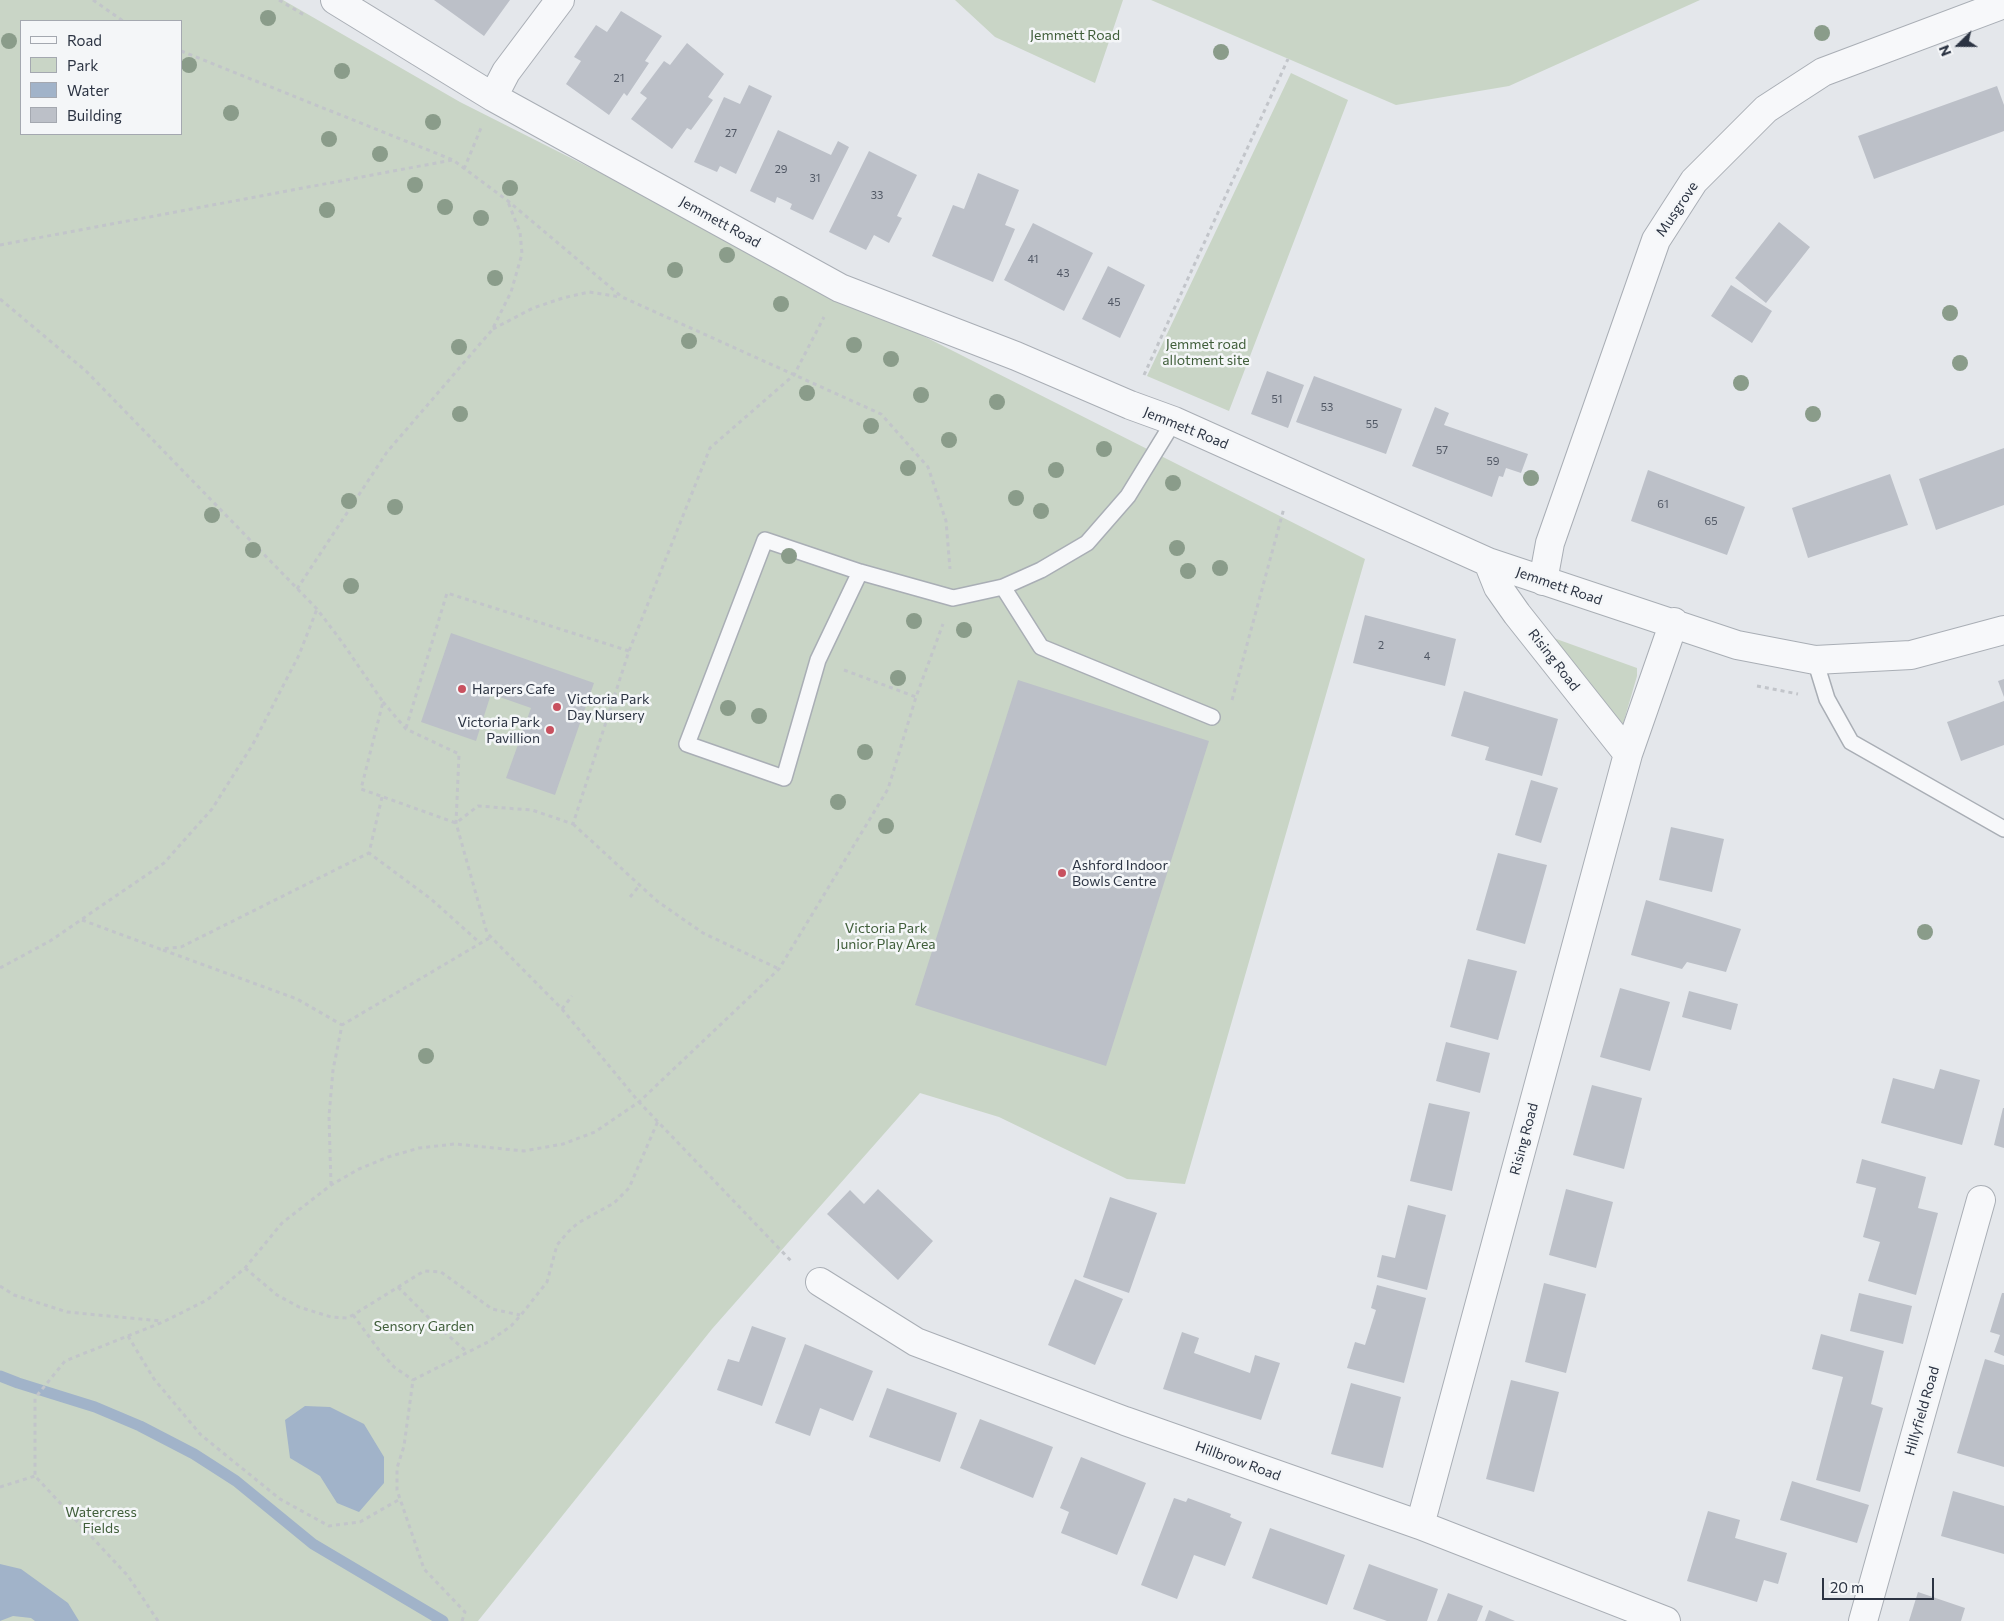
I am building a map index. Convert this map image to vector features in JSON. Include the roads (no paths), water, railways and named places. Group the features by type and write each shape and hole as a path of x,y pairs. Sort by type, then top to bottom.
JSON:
{"street":[{"name":"Jemmett Road","path":"335,0 493,97 840,288 1016,356 1130,405 1174,421 1488,562 1674,622 1737,645 1815,660 1911,655 2004,630"},
{"path":"493,97 506,72 560,0"},
{"name":"Musgrove","path":"1543,580 1550,543 1656,240 1694,181 1766,109 1823,72 2004,4"},
{"name":"Rising Road","path":"1488,562 1498,588 1628,754"},
{"name":"Rising Road","path":"1420,1525 1628,754 1674,622"},
{"name":"Hillyfield Road","path":"1863,1621 1981,1200"},
{"name":"Hillbrow Road","path":"820,1282 916,1342 1125,1420 1420,1525 1666,1621"}],"lane":[{"path":"860,572 818,660 784,778 687,744 765,540 860,572 953,598 1003,587 1041,570 1088,543 1128,496 1174,421"},
{"path":"1003,587 1041,647 1212,717"},
{"path":"1815,660 1827,700 1850,742 2004,829"}],"water":[{"path":"305,1406 330,1407 364,1424 384,1457 384,1483 359,1512 337,1503 320,1476 290,1458 285,1420"},
{"path":"0,1564 21,1569 68,1603 79,1621 35,1621 31,1618 13,1616 0,1621"}],"waterway":[{"path":"0,1376 95,1407 140,1426 194,1454 236,1481 313,1544 443,1621"}],"place":[{"name":"Harpers Cafe","path":"462,689"},
{"name":"Victoria Park Day Nursery","path":"557,707"},
{"name":"Victoria Park Pavillion","path":"550,730"},
{"name":"Ashford Indoor Bowls Centre","path":"1062,873"}],"park label":[{"name":"Jemmet road allotment site","path":"1206,352"},
{"name":"Victoria Park Junior Play Area","path":"886,936"},
{"name":"Sensory Garden","path":"424,1326"},
{"name":"Watercress Fields","path":"101,1520"}]}
